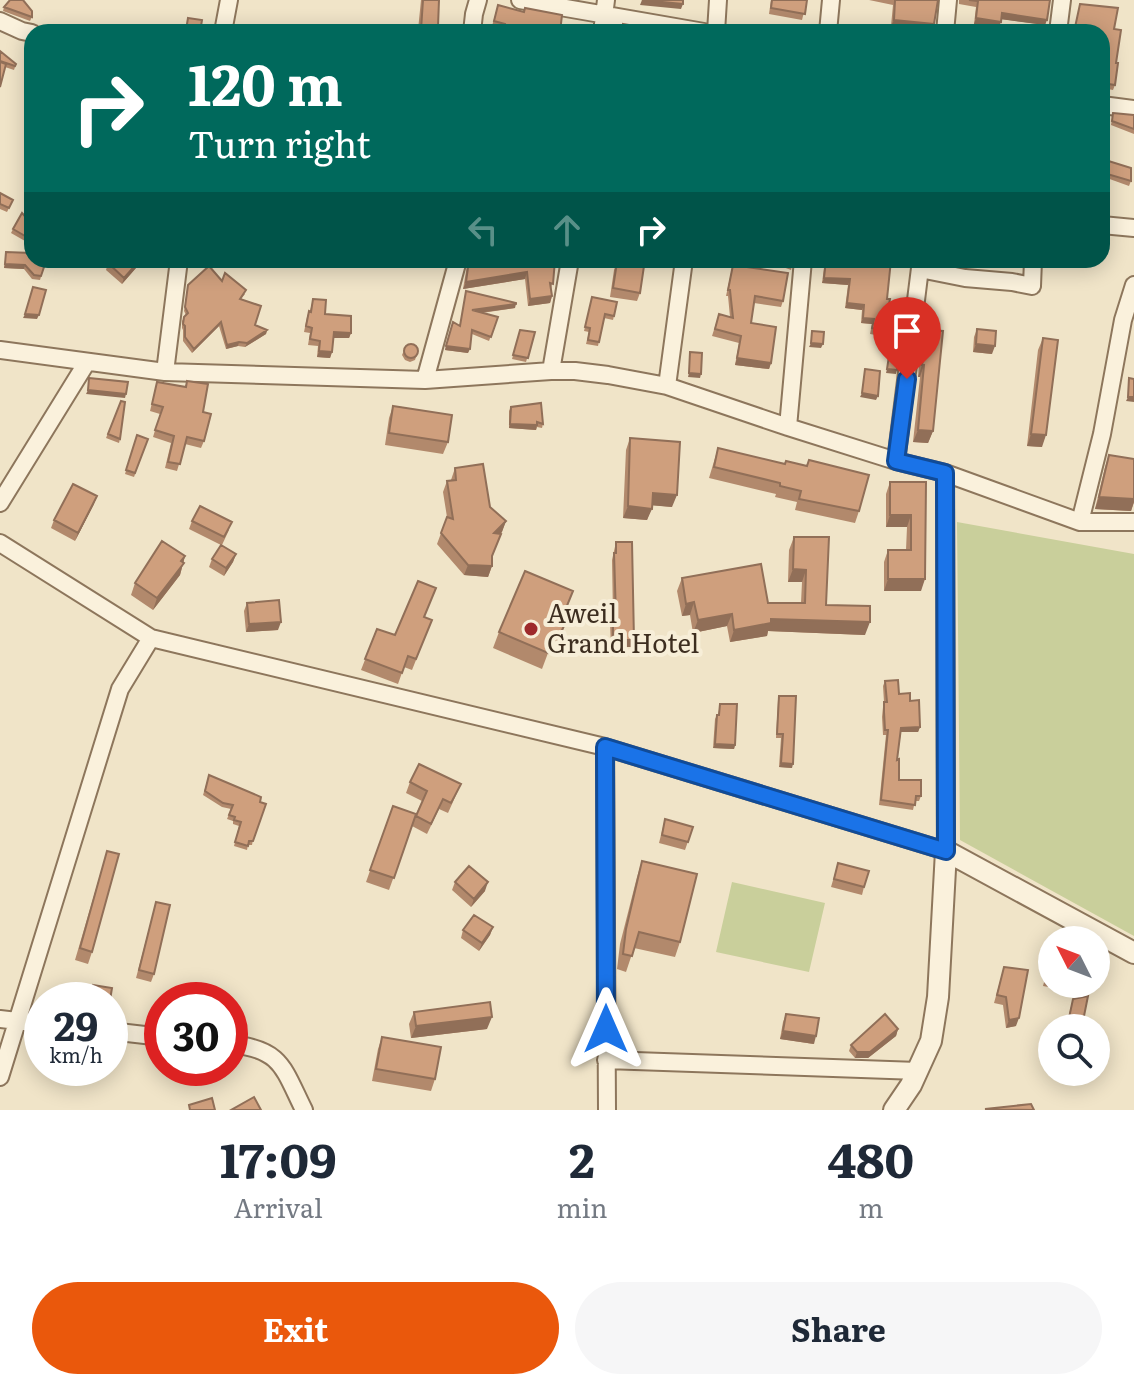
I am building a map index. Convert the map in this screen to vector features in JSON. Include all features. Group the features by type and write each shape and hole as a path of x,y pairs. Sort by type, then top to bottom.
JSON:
{"street":[{"path":"224,24 229,0"},
{"path":"473,24 478,0"},
{"path":"520,0 605,7 672,24"},
{"path":"716,24 718,0"},
{"path":"829,24 831,0"},
{"path":"946,24 948,0"},
{"path":"1059,24 1062,0"},
{"path":"0,21 24,31"},
{"path":"1110,106 1134,109"},
{"path":"1110,226 1134,228"},
{"path":"165,372 178,268"},
{"path":"425,380 456,268"},
{"path":"551,371 569,268"},
{"path":"667,386 683,268"},
{"path":"788,427 802,268"},
{"path":"896,461 920,268"},
{"path":"933,268 965,278 1032,286 1033,268"},
{"path":"1080,522 1134,285"},
{"path":"0,350 165,372 425,380 551,371 597,374 667,386 896,461 945,473 1080,522 1134,522"},
{"path":"0,503 87,362"},
{"path":"894,1110 911,1085 931,1041 938,997 946,851 945,473"},
{"path":"0,543 151,638 605,747 946,851 1134,953"},
{"path":"0,1077 8,1020 120,689 151,638"},
{"path":"605,747 607,1110"},
{"path":"248,1046 271,1054 304,1110"},
{"path":"606,1060 918,1071"}],"green space":[{"path":"957,522 1134,554 1134,936 960,840"},
{"path":"732,882 825,903 809,972 716,952"}],"building":[{"path":"10,0 23,0 32,11 32,17 4,7"},
{"path":"423,0 439,0 438,24 421,24"},
{"path":"642,0 683,0 683,4"},
{"path":"772,0 807,0 805,14 771,8"},
{"path":"895,0 938,0 934,24 894,20"},
{"path":"969,0 1050,0 1047,20 1002,13 1001,22 976,18 978,1"},
{"path":"1080,4 1118,8 1114,29 1121,30 1115,85 1110,84 1110,24 1076,24"},
{"path":"498,5 524,12 525,8 562,15 561,24 505,24 494,21"},
{"path":"188,18 202,20 201,24 187,24"},
{"path":"0,51 16,64 15,66 0,61"},
{"path":"0,62 6,64 0,87"},
{"path":"1113,113 1134,115 1134,129 1112,121"},
{"path":"1110,161 1131,168 1131,181 1110,175"},
{"path":"0,193 13,200 9,208 0,204"},
{"path":"22,213 24,235 13,229"},
{"path":"6,252 24,253 24,265 5,264"},
{"path":"28,268 44,268 41,276 34,275"},
{"path":"113,268 133,268 124,278"},
{"path":"207,268 211,268 222,281 225,273 246,290 240,299 261,306 255,325 267,330 247,343 227,345 221,322 194,349 185,337 183,324 188,313 185,307 188,285"},
{"path":"468,268 554,268 553,284 550,283 552,296 530,299 527,272 466,282"},
{"path":"616,268 644,268 640,293 613,288"},
{"path":"732,268 788,273 783,301 755,296 751,323 776,327 771,363 737,358 741,336 715,329 719,314 733,318 728,290"},
{"path":"825,268 890,268 887,299 890,299 884,331 872,328 874,319 863,318 864,305 847,303 850,279 824,278"},
{"path":"33,287 46,290 39,315 25,314"},
{"path":"466,291 516,304 472,310 498,317 491,337 472,330 470,349 446,346 453,322 460,326"},
{"path":"592,297 617,302 614,316 605,314 599,342 588,340 590,328 585,327"},
{"path":"313,299 326,300 325,314 351,316 351,333 334,332 332,352 319,351 320,341 310,339 312,328 306,326"},
{"path":"977,329 996,331 995,346 976,344"},
{"path":"520,330 535,332 528,358 513,355"},
{"path":"928,330 943,331 933,431 918,430 922,365"},
{"path":"812,331 824,332 823,344 811,343"},
{"path":"1043,338 1058,340 1046,435 1031,434"},
{"path":"411,344 418,351 411,358 404,351"},
{"path":"690,352 702,353 701,374 689,373"},
{"path":"889,356 899,357 897,370 887,369"},
{"path":"865,369 880,371 878,396 862,393"},
{"path":"89,378 128,382 126,394 88,390"},
{"path":"1129,378 1134,379 1134,397 1128,397"},
{"path":"187,381 208,384 203,412 211,414 204,441 187,437 180,464 168,462 174,436 155,430 163,407 152,404 157,382 186,387"},
{"path":"121,401 125,402 120,439 108,434"},
{"path":"541,403 543,424 510,424 511,407"},
{"path":"393,406 452,415 448,442 389,433"},
{"path":"137,435 148,439 135,473 126,470"},
{"path":"630,438 680,442 677,495 653,493 652,509 628,506"},
{"path":"718,448 785,464 786,461 807,466 809,460 869,475 859,511 799,499 801,491 780,486 780,483 714,467"},
{"path":"1109,455 1134,459 1134,499 1099,497"},
{"path":"483,464 490,507 506,521 494,533 501,534 492,556 492,566 468,565 441,533 447,517 453,519 447,481 456,480 455,468"},
{"path":"890,482 926,482 925,579 888,579 888,550 911,550 911,515 890,515"},
{"path":"73,484 97,496 78,533 54,520"},
{"path":"200,506 232,522 224,537 192,521"},
{"path":"794,537 829,537 826,605 870,606 870,622 771,619 771,623 734,630 732,614 698,620 694,602 686,604 682,578 761,564 768,603 805,603 806,570 793,569"},
{"path":"162,541 185,556 181,561 184,563 157,598 135,583"},
{"path":"616,542 632,542 634,640 613,640"},
{"path":"221,545 236,554 226,568 212,559"},
{"path":"525,571 573,591 564,613 569,615 558,639 554,637 548,653 499,632"},
{"path":"418,581 436,588 424,617 432,620 416,659 408,656 402,673 365,659 377,629 395,635"},
{"path":"279,600 281,622 249,624 247,603"},
{"path":"898,680 899,694 910,693 910,701 919,700 920,727 901,728 897,760 899,780 921,780 921,796 916,796 915,805 881,800 888,730 885,730 885,681"},
{"path":"779,696 796,696 793,764 781,763 783,734 777,734"},
{"path":"720,704 737,704 735,745 715,744"},
{"path":"419,764 461,784 451,803 443,799 431,824 416,816 427,791 410,782"},
{"path":"209,775 261,797 260,802 266,804 253,841 249,841 248,846 235,842 241,822 229,815 233,805 223,803 205,791"},
{"path":"393,806 416,814 394,878 370,870"},
{"path":"665,819 693,827 688,842 662,835"},
{"path":"107,851 119,854 92,952 80,948"},
{"path":"642,861 697,874 680,942 639,932 632,956 623,954"},
{"path":"838,863 869,871 864,887 834,879"},
{"path":"469,866 488,882 474,899 455,882"},
{"path":"156,902 170,905 154,974 139,970"},
{"path":"474,915 493,927 482,943 463,930"},
{"path":"1004,967 1028,970 1019,1018 1009,1020 1006,997 997,995"},
{"path":"1088,998 1084,1014 1070,1014 1073,999"},
{"path":"490,1002 492,1017 416,1026 414,1012"},
{"path":"786,1014 819,1018 816,1036 783,1031"},
{"path":"885,1014 898,1029 870,1052 857,1052 851,1045"},
{"path":"382,1037 441,1047 435,1079 376,1069"},
{"path":"254,1097 261,1110 231,1110"},
{"path":"212,1098 215,1110 190,1110 189,1105"},
{"path":"1031,1104 1034,1110 985,1109"}],"place":[{"name":"Aweil Grand Hotel","path":"531,629"}],"route":[{"path":"606,1029 605,747 946,851 945,473 896,461 907,379"}]}
